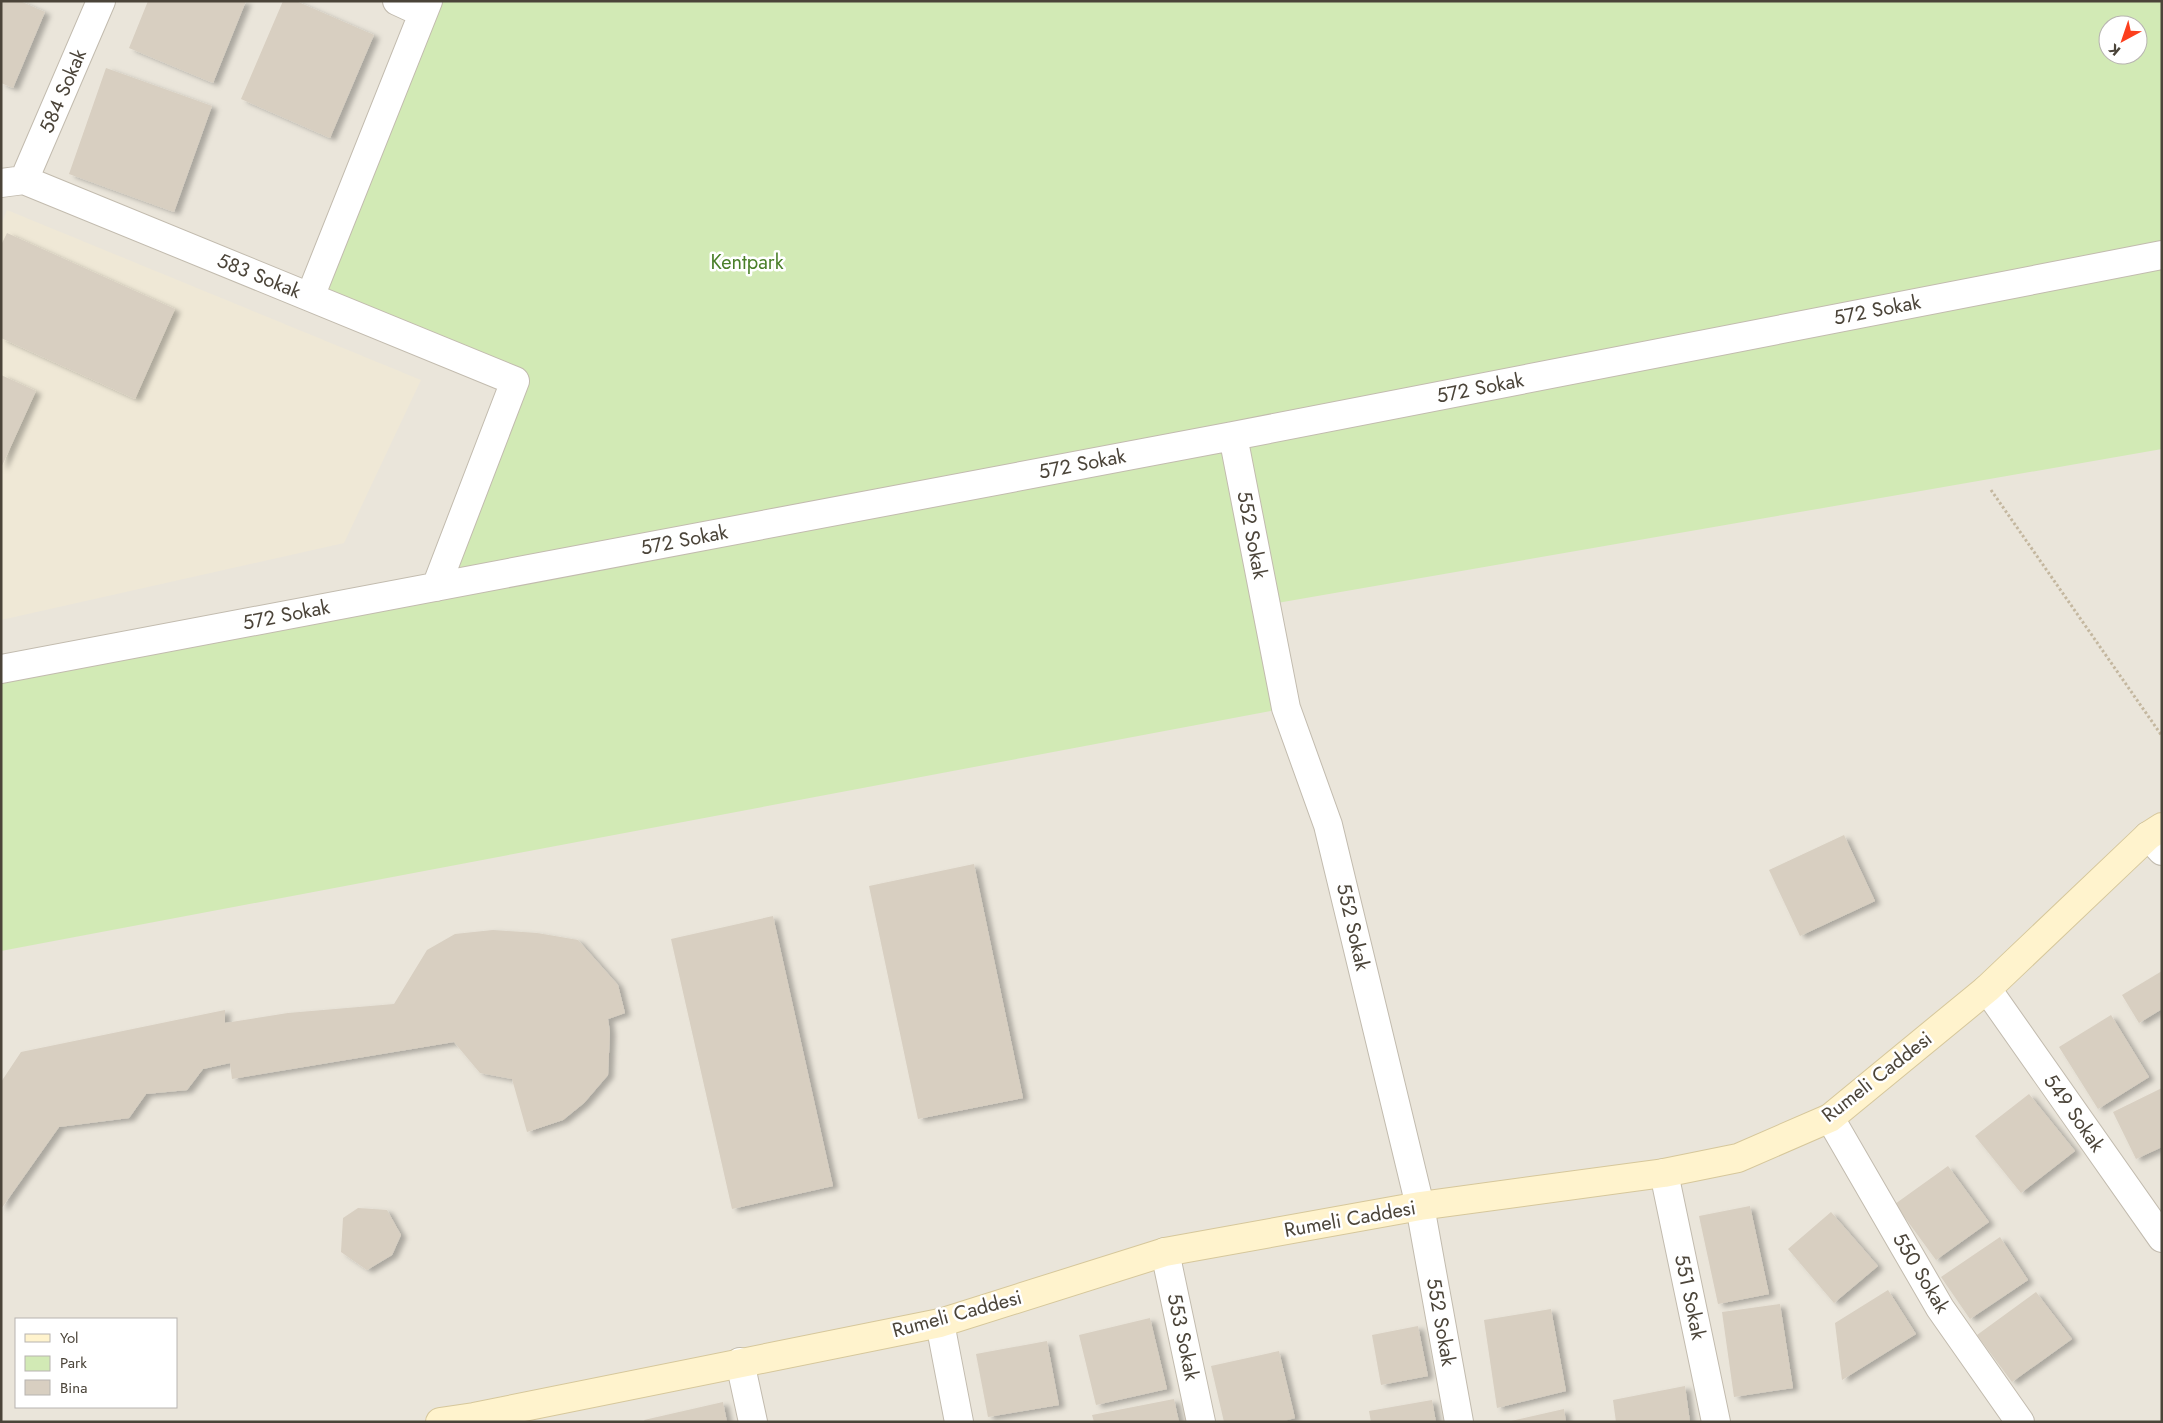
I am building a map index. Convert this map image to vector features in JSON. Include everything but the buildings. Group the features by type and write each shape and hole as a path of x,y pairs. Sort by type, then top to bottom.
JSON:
{"street":[{"name":"584 Sokak","path":"13,182 101,1"},
{"path":"310,297 425,7 397,1"},
{"name":"583 Sokak","path":"13,182 310,297 515,382 436,587"},
{"name":"572 Sokak","path":"1,669 1233,436 2162,255"},
{"name":"552 Sokak","path":"1233,436 1286,708 1328,825 1420,1206 1458,1422"},
{"name":"Rumeli Caddesi","path":"440,1422 475,1419 740,1362 940,1323 1165,1252 1420,1206 1664,1173 1738,1158 1830,1118 1987,989 2157,838"},
{"name":"549 Sokak","path":"1987,989 2162,1238"},
{"name":"550 Sokak","path":"1830,1118 1940,1308 2020,1422"},
{"name":"551 Sokak","path":"1664,1173 1716,1422"},
{"name":"553 Sokak","path":"1165,1252 1201,1422"},
{"path":"940,1323 959,1422"},
{"path":"740,1362 753,1422"}],"path":[{"path":"1991,490 2162,736"}],"shaded area":[{"path":"1,1 2162,1 2162,1422 1,1422"},
{"path":"7,210 421,380 344,543 1,620 1,225"}],"green space":[{"name":"Kentpark","path":"428,1 2162,1 2162,449 1266,605 1286,708 1,951 1,669 436,587 515,382 310,297"}]}
